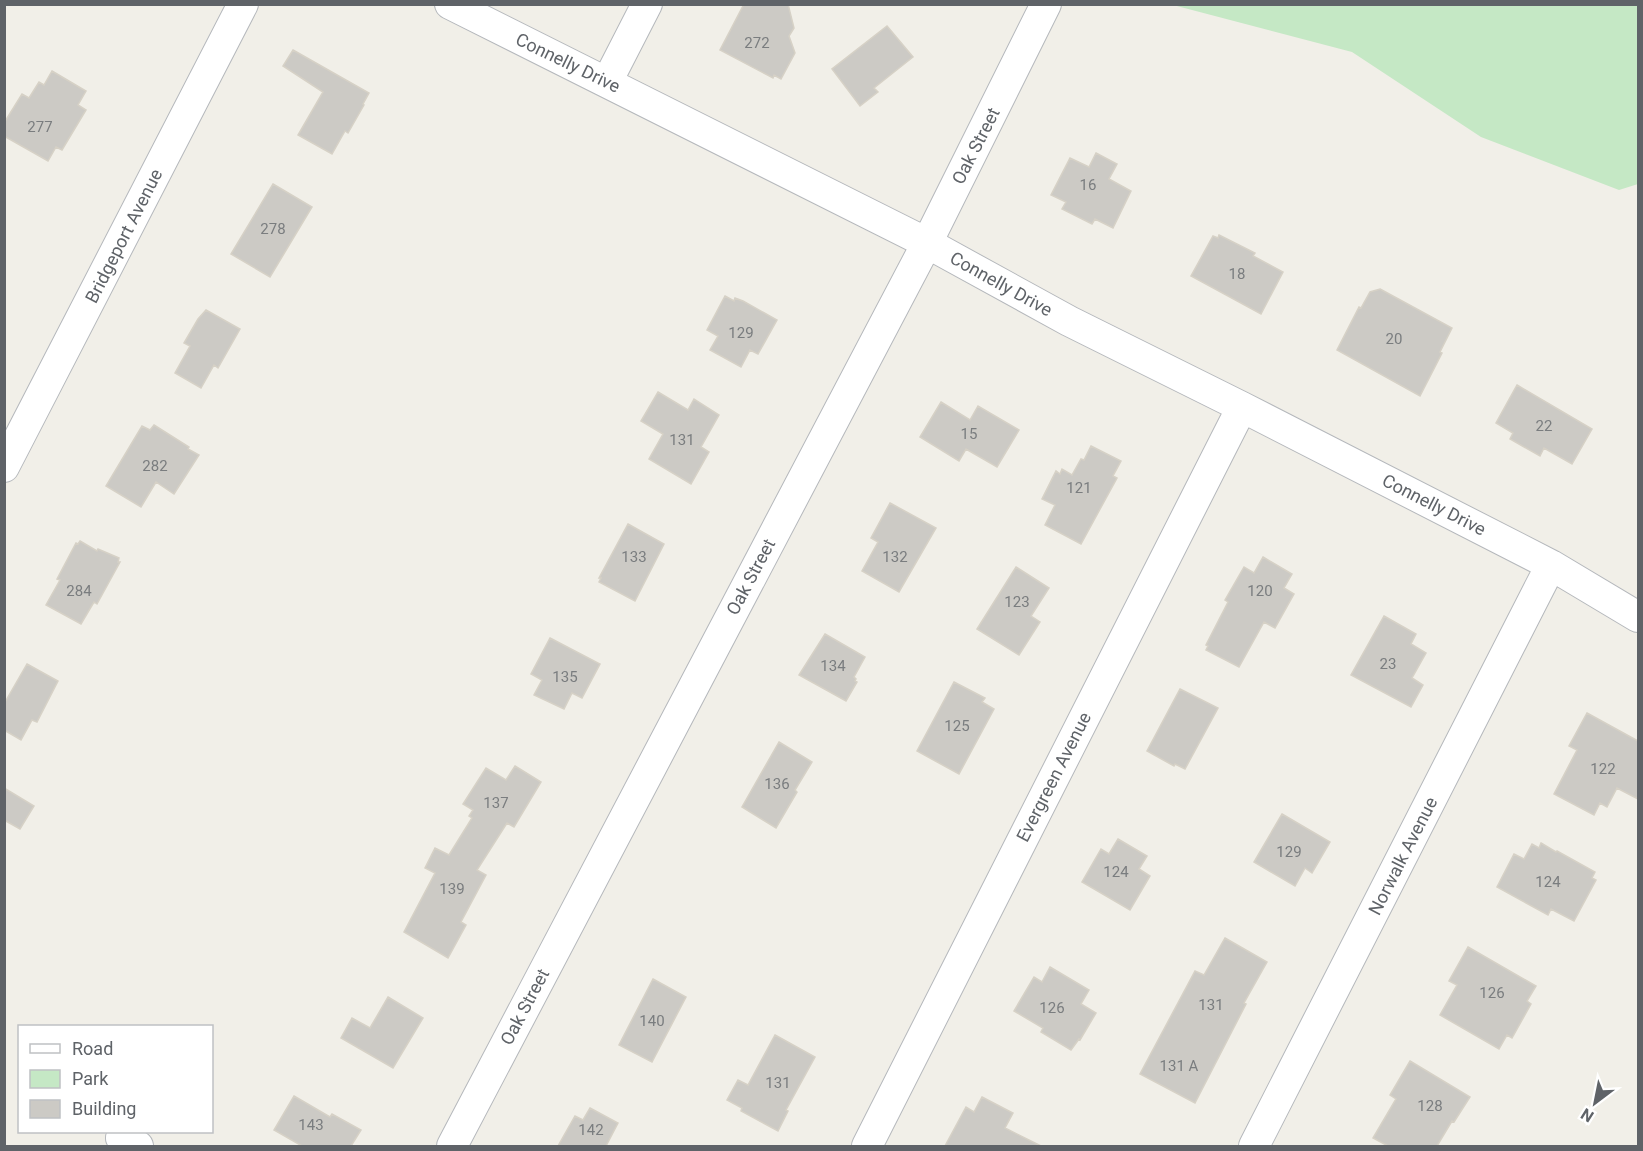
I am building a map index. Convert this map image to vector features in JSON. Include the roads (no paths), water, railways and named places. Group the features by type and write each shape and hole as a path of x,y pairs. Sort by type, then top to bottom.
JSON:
{"street":[{"name":"Bridgeport Avenue","path":"4,467 243,4"},
{"name":"Connelly Drive","path":"450,4 927,243 1069,321 1551,566 1638,617"},
{"path":"607,82 647,4"},
{"name":"Oak Street","path":"452,1146 927,243 1046,4"},
{"name":"Evergreen Avenue","path":"867,1146 1242,407"},
{"name":"Norwalk Avenue","path":"1254,1146 1551,566"}]}
